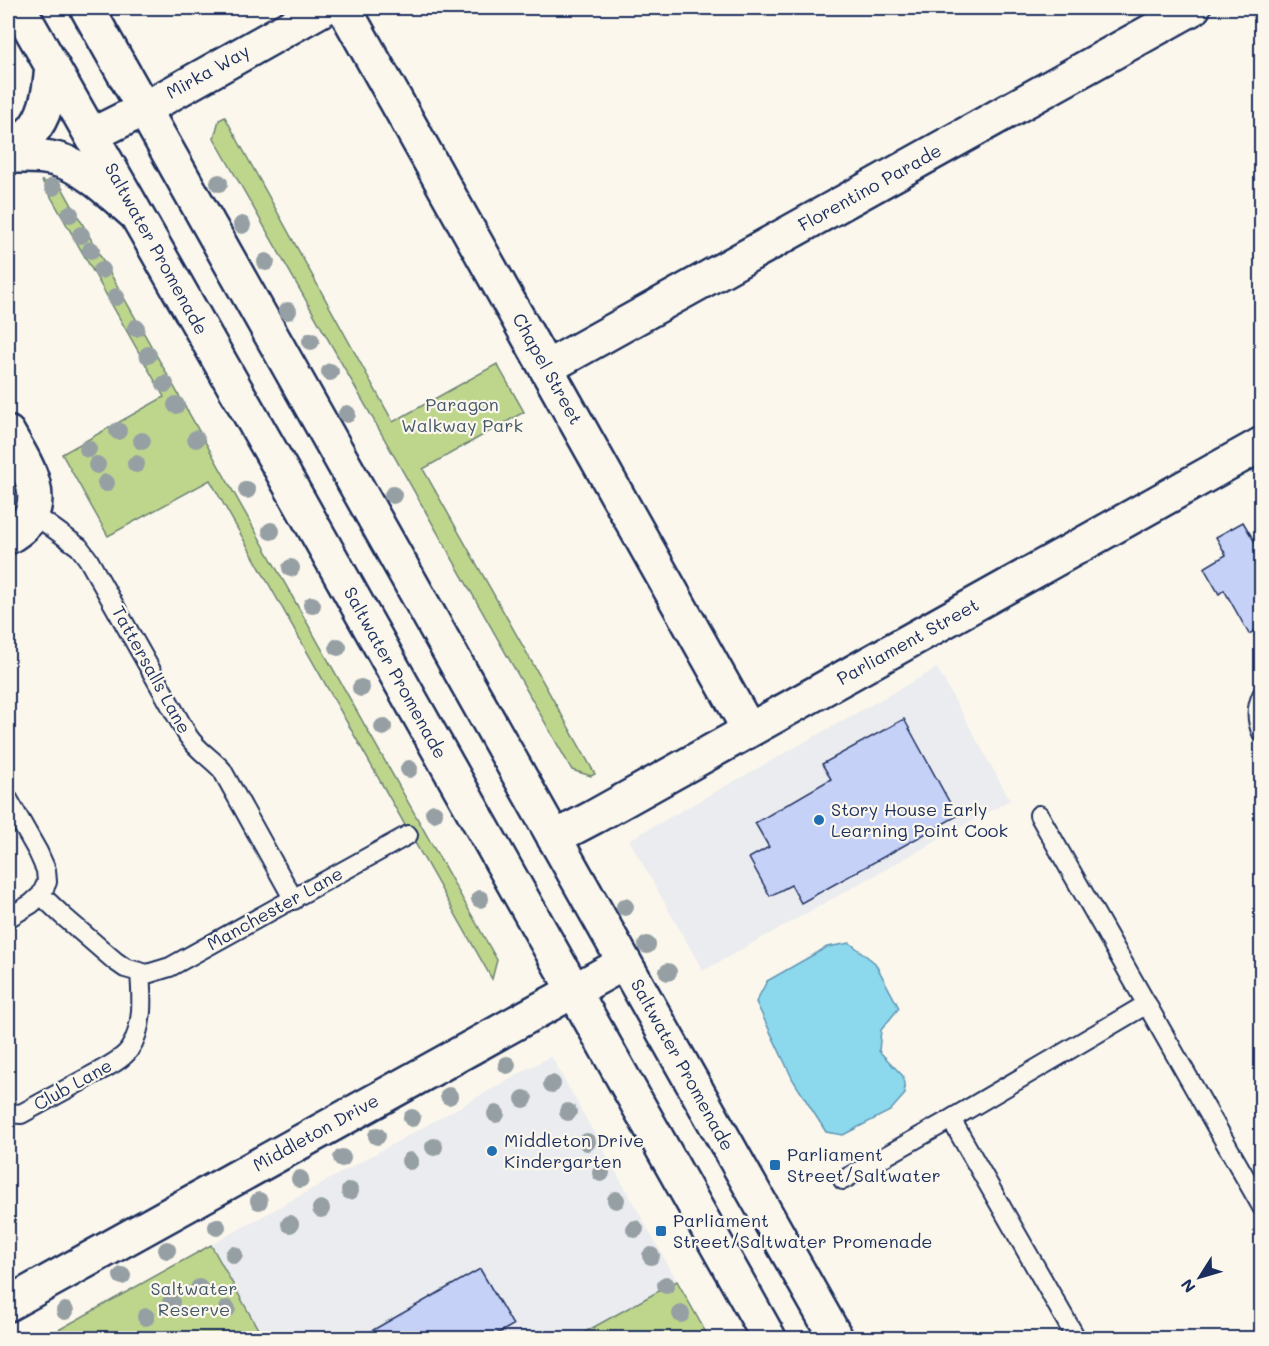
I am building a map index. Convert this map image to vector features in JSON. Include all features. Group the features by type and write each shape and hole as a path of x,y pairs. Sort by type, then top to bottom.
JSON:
{"street":[{"name":"Saltwater Promenade","path":"19,8 769,1338"},
{"name":"Saltwater Promenade","path":"87,8 836,1338"},
{"name":"Mirka Way","path":"92,135 144,109 324,8"},
{"name":"Chapel Street","path":"344,8 749,730"},
{"name":"Florentino Parade","path":"546,368 1193,8"},
{"path":"10,157 36,126 44,109 50,88 52,66"},
{"path":"10,157 56,159 71,165 97,181 137,215"},
{"path":"8,433 34,484 35,496 32,513 21,528 8,537"},
{"name":"Parliament Street","path":"554,838 1262,444"},
{"name":"Middleton Drive","path":"8,1304 624,963"}],"lane":[{"name":"Tattersalls Lane","path":"32,513 79,547 88,559 188,736 197,748 222,770 294,900"},
{"path":"1262,695 1257,709 1262,733"},
{"path":"8,798 38,852 46,870 47,882 41,895 8,918"},
{"path":"1039,816 1262,1207"},
{"name":"Manchester Lane","path":"140,973 157,972 170,967 408,836"},
{"path":"41,895 115,962 140,973"},
{"name":"Club Lane","path":"8,1113 21,1114 122,1057 129,1050 140,1021 142,1001 140,973"},
{"path":"843,1180 1147,1004"},
{"path":"951,1119 1076,1338"}],"shaded area":[{"name":"Story House Early Learning Point Cook","path":"937,668 1010,800 703,971 629,840"},
{"name":"Middleton Drive Kindergarten","path":"551,1056 677,1281 574,1338 263,1338 211,1245"}],"green space":[{"name":"Paragon Walkway Park","path":"225,117 393,422 497,364 524,412 423,469 595,774 591,776 572,770 214,138 219,120"},
{"path":"42,181 61,186 497,960 492,979 210,480 108,536 62,454 164,397"},
{"name":"Saltwater Reserve","path":"211,1245 263,1338 44,1338"},
{"path":"677,1281 709,1338 574,1338"}],"water":[{"path":"850,943 875,963 899,1008 881,1030 879,1051 903,1076 905,1094 890,1111 843,1135 826,1132 793,1080 756,1002 767,981 827,947"}],"building":[{"path":"1243,522 1262,554 1262,627 1249,634 1224,590 1219,594 1204,568 1226,555 1216,537"},
{"path":"904,719 957,816 801,903 791,885 770,896 749,858 769,847 755,823 831,779 822,764"},
{"path":"480,1269 513,1325 490,1338 359,1338"}],"place":[{"name":"Story House Early Learning Point Cook","path":"819,820"},
{"name":"Middleton Drive Kindergarten","path":"492,1151"},
{"name":"Parliament Street/Saltwater","path":"775,1165"},
{"name":"Parliament Street/Saltwater Promenade","path":"661,1231"}]}
